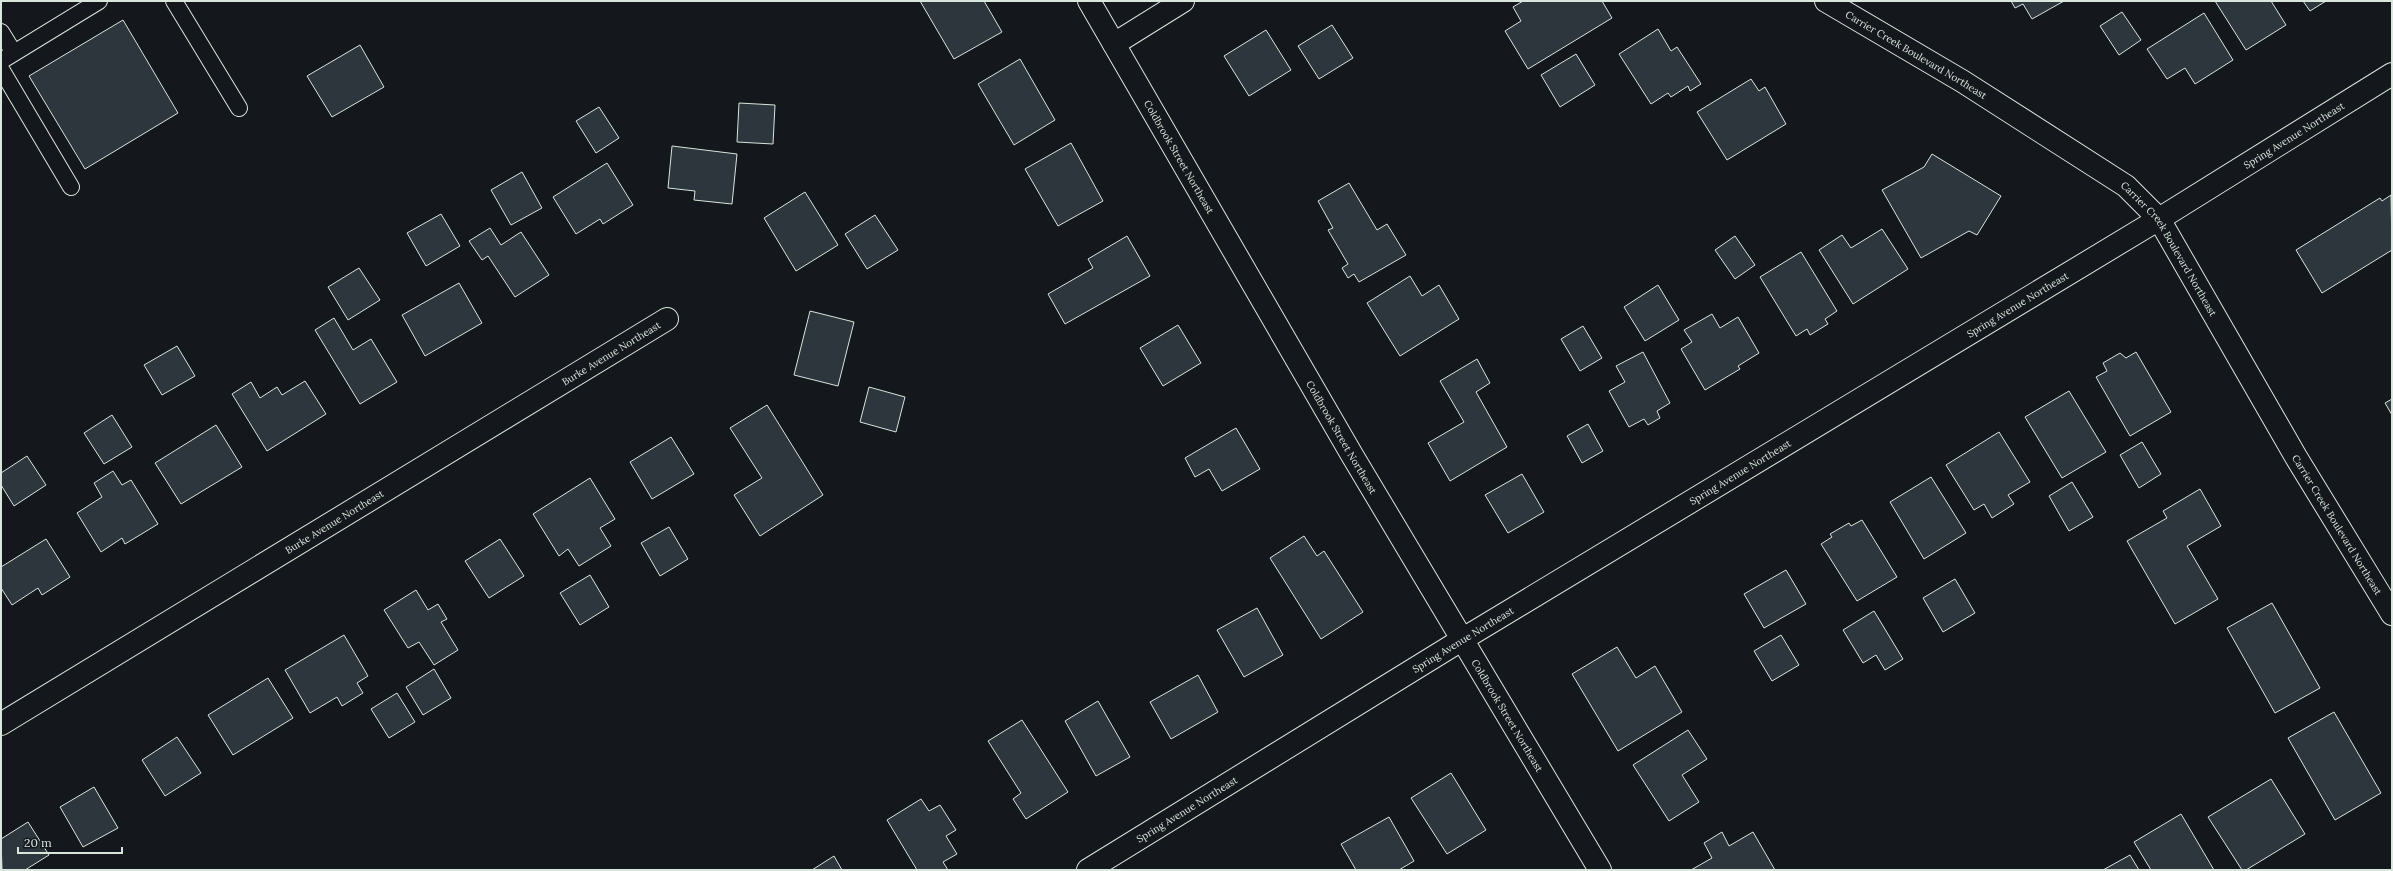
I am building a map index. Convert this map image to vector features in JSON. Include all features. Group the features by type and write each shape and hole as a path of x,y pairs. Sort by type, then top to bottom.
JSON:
{"street":[{"name":"Coldbrook Street Northeast","path":"1089,1 1349,449 1600,870"},
{"path":"1114,44 1183,1"},
{"name":"Carrier Creek Boulevard Northeast","path":"1826,1 1962,81 2126,186 2159,219 2296,457 2392,614"},
{"name":"Spring Avenue Northeast","path":"1088,870 1463,639 2159,219 2392,74"},
{"name":"Burke Avenue Northeast","path":"1,724 667,319"}],"lane":[{"path":"1,32 7,57 99,1"},
{"path":"174,1 239,108"},
{"path":"1,69 71,187"}],"building":[{"path":"920,1 984,1 1002,32 954,59"},
{"path":"1523,1 1602,1 1612,18 1528,69 1505,31 1521,21 1513,7"},
{"path":"2011,1 2064,1 2032,19 2023,4 2015,8"},
{"path":"2215,1 2271,1 2286,25 2246,50"},
{"path":"2303,1 2326,1 2310,11"},
{"path":"2122,12 2141,40 2119,55 2100,26"},
{"path":"2204,13 2233,60 2195,84 2185,68 2167,79 2147,49"},
{"path":"123,20 178,113 85,169 29,76"},
{"path":"1332,25 1353,58 1319,79 1298,46"},
{"path":"1658,29 1671,51 1677,47 1701,84 1690,91 1688,86 1671,97 1668,93 1651,104 1619,54"},
{"path":"1266,30 1291,70 1249,96 1224,56"},
{"path":"360,45 384,87 332,117 307,76"},
{"path":"1576,54 1595,85 1560,107 1541,75"},
{"path":"1020,59 1055,120 1014,145 978,84"},
{"path":"1751,79 1759,91 1765,87 1786,124 1727,160 1697,112"},
{"path":"739,103 775,105 773,144 737,142"},
{"path":"599,107 619,138 596,153 576,121"},
{"path":"1071,143 1103,201 1058,226 1025,169"},
{"path":"672,146 737,154 732,204 694,200 695,191 668,188"},
{"path":"1932,154 2001,196 1977,235 1969,231 1921,258 1882,190 1924,167"},
{"path":"607,163 633,205 603,224 600,219 576,234 553,197"},
{"path":"522,172 542,208 511,225 491,190"},
{"path":"1349,183 1377,230 1387,224 1406,255 1359,282 1354,274 1348,278 1342,268 1348,264 1328,230 1333,228 1318,201"},
{"path":"805,192 838,245 796,271 764,218"},
{"path":"2391,195 2392,250 2322,293 2296,250 2380,198 2382,201"},
{"path":"441,214 460,246 426,266 407,233"},
{"path":"875,215 898,250 867,269 845,234"},
{"path":"490,228 501,245 521,232 549,275 515,297 488,256 482,260 469,241"},
{"path":"1882,229 1908,269 1853,304 1819,250 1842,235 1851,248"},
{"path":"1127,236 1150,276 1065,324 1048,294 1093,268 1088,259"},
{"path":"1735,236 1755,265 1735,279 1715,250"},
{"path":"1801,252 1837,311 1825,319 1828,324 1810,335 1807,329 1796,336 1760,277"},
{"path":"359,268 380,300 348,320 328,287"},
{"path":"1410,276 1422,296 1439,285 1459,319 1400,356 1367,303"},
{"path":"459,283 482,323 425,356 402,315"},
{"path":"1658,285 1679,320 1645,341 1624,307"},
{"path":"810,311 854,322 838,386 794,375"},
{"path":"1712,314 1720,328 1738,317 1759,353 1738,366 1740,369 1705,390 1681,349 1692,342 1684,330"},
{"path":"334,318 353,350 371,339 397,382 360,404 315,330"},
{"path":"1178,325 1201,363 1163,386 1140,348"},
{"path":"1583,326 1602,358 1580,371 1561,339"},
{"path":"177,346 195,376 162,395 144,365"},
{"path":"1643,352 1670,403 1657,411 1660,418 1648,425 1644,419 1629,427 1609,391 1625,382 1616,366"},
{"path":"2136,352 2171,412 2130,436 2096,377 2107,371 2103,363 2120,353 2126,358"},
{"path":"1477,359 1490,383 1476,392 1507,447 1450,481 1428,443 1464,422 1440,381"},
{"path":"305,381 326,414 267,451 232,394 251,382 260,398 277,387 282,395"},
{"path":"869,387 905,397 896,432 860,422"},
{"path":"2069,391 2106,452 2062,478 2025,417"},
{"path":"2392,399 2392,415 2385,403"},
{"path":"767,405 823,495 760,536 734,495 762,478 730,428"},
{"path":"112,415 132,447 104,464 84,433"},
{"path":"1588,424 1603,451 1582,463 1567,436"},
{"path":"216,425 242,467 181,504 155,463"},
{"path":"1236,428 1260,469 1222,491 1209,469 1195,477 1185,458"},
{"path":"1999,432 2030,482 2008,495 2014,504 1992,518 1984,504 1974,510 1946,465"},
{"path":"671,437 694,474 652,499 630,462"},
{"path":"2142,442 2161,474 2139,488 2120,455"},
{"path":"27,456 46,485 14,506 1,485 1,473"},
{"path":"113,471 122,485 131,480 158,524 125,544 122,538 101,552 77,513 102,497 94,483"},
{"path":"1522,474 1544,512 1508,533 1485,495"},
{"path":"1931,477 1966,533 1924,559 1890,502"},
{"path":"590,478 615,519 600,528 611,546 579,566 568,549 559,556 533,514"},
{"path":"2072,482 2093,517 2069,531 2049,496"},
{"path":"2200,489 2221,526 2187,546 2218,599 2175,624 2127,541 2167,518 2163,511"},
{"path":"1862,520 1897,577 1857,601 1821,544 1832,537 1830,534 1849,523 1851,526"},
{"path":"669,527 688,559 660,576 641,543"},
{"path":"1304,536 1317,556 1324,551 1363,612 1321,639 1270,558"},
{"path":"46,539 70,577 42,595 38,588 12,605 1,588 1,567"},
{"path":"500,539 524,576 489,598 465,561"},
{"path":"1786,570 1806,604 1764,628 1744,594"},
{"path":"590,575 609,607 580,625 560,593"},
{"path":"1955,579 1975,613 1943,632 1923,598"},
{"path":"416,590 428,610 438,604 447,619 441,622 458,650 434,665 419,642 408,648 384,610"},
{"path":"2272,603 2320,688 2275,713 2227,628"},
{"path":"1257,608 1283,655 1244,677 1217,630"},
{"path":"1874,611 1903,659 1885,670 1876,655 1863,663 1843,630"},
{"path":"344,635 368,676 357,683 363,693 342,706 337,697 310,713 285,670"},
{"path":"1781,635 1799,665 1772,681 1754,651"},
{"path":"1617,647 1636,678 1655,666 1682,712 1618,751 1572,674"},
{"path":"434,669 451,698 423,715 406,687"},
{"path":"1198,675 1218,712 1171,739 1150,702"},
{"path":"268,678 293,718 233,755 208,715"},
{"path":"397,693 415,722 389,738 371,709"},
{"path":"1098,701 1130,757 1096,776 1065,721"},
{"path":"2334,712 2381,793 2335,820 2288,738"},
{"path":"1022,720 1068,792 1026,819 1013,799 1021,793 988,741"},
{"path":"1688,730 1707,759 1682,775 1699,802 1669,821 1633,765"},
{"path":"177,737 201,773 165,796 142,760"},
{"path":"1451,773 1486,830 1447,854 1411,798"},
{"path":"2271,779 2305,834 2246,870 2242,870 2208,817"},
{"path":"94,787 118,828 83,847 60,807"},
{"path":"921,799 929,811 940,805 956,830 946,836 957,854 943,862 948,870 917,870 887,820"},
{"path":"2181,814 2214,870 2151,870 2134,842"},
{"path":"1389,817 1414,861 1399,870 1356,870 1341,844"},
{"path":"28,822 49,855 25,870 2,870 1,839"},
{"path":"1722,832 1729,846 1753,832 1775,870 1691,870 1712,858 1704,843"},
{"path":"2130,855 2139,870 2103,870"},
{"path":"834,856 842,870 812,870"}]}
